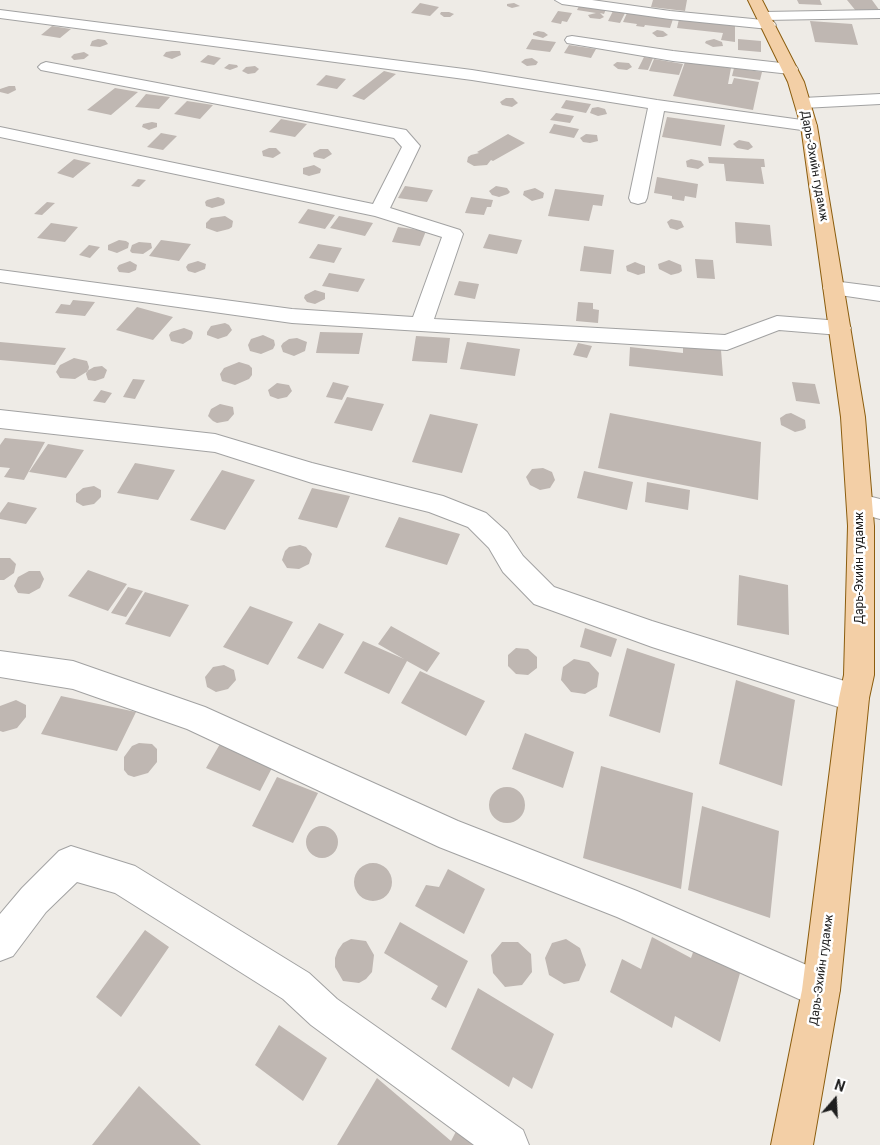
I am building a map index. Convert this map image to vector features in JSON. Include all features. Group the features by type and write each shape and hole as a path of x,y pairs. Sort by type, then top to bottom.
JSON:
{"main road":[{"name":"Дарь-Эхийн гудамж","path":"763,14 790,69 806,114 853,417 870,507 859,675 854,698 821,990 792,1145"}],"street":[{"path":"562,0 670,15 880,14"},
{"path":"0,14 472,75 657,105 806,114 880,98"},
{"path":"572,40 673,56 790,69"},
{"path":"46,67 400,134 411,146 394,176 379,211"},
{"path":"638,198 657,105"},
{"path":"0,132 379,211 453,234 421,325"},
{"path":"0,276 292,316 421,325 727,343 777,323 840,328"},
{"path":"833,288 880,294"},
{"path":"0,419 216,443 312,473 434,503 477,520 498,540 513,564 544,596 652,634 854,698"},
{"path":"0,664 73,675 194,717 451,835 625,903 821,990"},
{"path":"0,943 34,900 71,863 123,878 296,986 324,1012 508,1145"}],"building":[{"path":"653,0 687,0 685,11 651,7"},
{"path":"797,0 820,0 822,5 799,4"},
{"path":"847,0 872,0 880,11 856,11"},
{"path":"420,3 439,7 430,16 411,13"},
{"path":"514,3 520,6 512,8 507,6 507,4"},
{"path":"579,6 606,9 604,14 600,13 604,17 600,19 590,18 588,15 596,13 577,10"},
{"path":"558,11 572,13 567,22 562,21 561,24 551,22"},
{"path":"613,11 625,13 620,23 608,21"},
{"path":"441,12 454,14 450,17 444,17 440,14"},
{"path":"627,13 673,19 670,28 645,25 644,27 636,26 637,24 623,22"},
{"path":"679,19 735,26 735,42 721,40 723,33 677,28"},
{"path":"810,21 852,24 858,45 815,42"},
{"path":"52,26 71,29 60,38 41,35"},
{"path":"657,30 663,31 668,35 657,37 652,33"},
{"path":"538,31 548,35 543,38 533,35 533,33"},
{"path":"98,39 105,40 108,44 100,47 90,46 92,41"},
{"path":"532,39 556,42 550,52 526,49"},
{"path":"714,39 722,42 723,46 713,47 705,43"},
{"path":"738,39 761,41 761,52 738,50"},
{"path":"569,45 596,49 591,58 564,53"},
{"path":"180,51 181,55 172,59 163,56 166,52"},
{"path":"84,52 89,55 84,59 74,60 71,57 74,54"},
{"path":"208,55 221,58 214,65 200,62"},
{"path":"644,57 653,58 648,70 638,69"},
{"path":"532,58 538,62 536,65 527,66 521,62 525,59"},
{"path":"654,59 683,64 679,75 649,71"},
{"path":"617,62 629,63 632,67 627,70 618,69 613,65"},
{"path":"685,62 731,68 728,84 732,84 734,78 759,82 753,110 673,96"},
{"path":"229,64 237,65 238,67 230,70 224,68"},
{"path":"255,66 259,69 255,73 248,74 242,71 246,67"},
{"path":"734,68 762,72 760,80 732,76"},
{"path":"384,71 396,74 364,100 352,96"},
{"path":"326,75 346,79 337,89 316,85"},
{"path":"15,86 16,90 8,94 0,92 0,89"},
{"path":"115,88 138,92 111,115 87,110"},
{"path":"146,94 170,97 159,109 135,107"},
{"path":"506,98 513,98 518,103 512,107 502,105 500,102"},
{"path":"566,100 591,104 586,113 561,108"},
{"path":"187,101 213,105 200,119 174,114"},
{"path":"592,108 605,109 607,114 598,116 590,113"},
{"path":"556,113 574,116 570,123 550,120"},
{"path":"667,117 725,125 721,146 662,137"},
{"path":"281,119 307,124 295,137 269,132"},
{"path":"157,123 157,127 149,130 142,127 143,124"},
{"path":"554,124 579,129 574,138 549,133"},
{"path":"161,133 177,136 163,150 147,147"},
{"path":"508,134 525,143 493,161 491,160 487,165 474,166 467,162 468,157 479,153 477,152"},
{"path":"586,134 597,135 598,141 583,142 580,138"},
{"path":"739,140 749,142 753,147 748,150 737,148 733,144"},
{"path":"276,148 281,153 273,158 263,156 262,151"},
{"path":"320,149 328,149 332,154 324,159 314,157 313,153"},
{"path":"708,157 764,159 765,167 761,167 764,184 726,181 724,164 709,163"},
{"path":"74,159 91,163 73,178 57,173"},
{"path":"691,159 701,161 704,165 698,169 687,167 686,161"},
{"path":"314,165 321,169 320,173 309,176 303,174 303,168"},
{"path":"657,177 698,184 696,198 685,196 684,201 672,199 672,196 654,193"},
{"path":"138,179 146,180 139,187 131,186"},
{"path":"405,186 433,190 427,202 398,198"},
{"path":"496,186 507,188 510,192 499,197 492,195 489,191"},
{"path":"535,188 544,193 543,198 532,201 523,195 524,191"},
{"path":"555,189 604,195 602,206 593,205 589,221 548,216"},
{"path":"218,197 224,199 225,203 223,205 212,208 206,206 205,202 207,200"},
{"path":"471,197 493,200 491,207 487,207 484,215 465,213"},
{"path":"47,202 55,203 42,215 34,214"},
{"path":"308,209 335,215 325,229 298,223"},
{"path":"225,216 233,221 232,227 229,229 217,232 206,228 206,223 211,218"},
{"path":"339,216 373,223 365,236 330,228"},
{"path":"671,219 681,221 684,227 677,230 670,228 667,222"},
{"path":"735,222 770,225 772,246 736,243"},
{"path":"51,223 78,227 65,242 37,238"},
{"path":"398,227 426,231 420,246 392,242"},
{"path":"489,234 522,240 517,254 483,248"},
{"path":"119,240 129,243 128,248 117,253 108,250 108,245"},
{"path":"161,240 191,244 179,261 149,256"},
{"path":"139,242 151,243 152,248 143,254 132,253 130,251 132,245"},
{"path":"318,244 342,248 334,263 309,258"},
{"path":"89,245 100,247 90,258 79,255"},
{"path":"584,246 614,250 611,274 580,271"},
{"path":"695,259 713,260 715,279 697,278"},
{"path":"669,260 681,265 682,271 671,275 659,269 658,264"},
{"path":"130,261 137,265 136,270 129,273 119,272 117,268 119,265"},
{"path":"198,261 206,264 205,269 195,273 188,271 186,267 188,264"},
{"path":"635,262 645,266 645,273 638,275 627,271 626,266"},
{"path":"329,273 365,279 358,292 322,286"},
{"path":"459,281 479,284 475,299 454,295"},
{"path":"315,290 325,293 325,299 315,304 307,302 304,298 305,295"},
{"path":"73,300 95,302 85,316 55,313 61,304 70,305"},
{"path":"578,302 593,303 593,309 599,310 598,323 576,321"},
{"path":"137,307 173,317 153,340 116,330"},
{"path":"225,323 232,330 227,336 218,339 207,335 211,326"},
{"path":"184,328 192,331 191,339 183,344 171,341 169,335 171,332"},
{"path":"320,332 363,333 359,354 316,353"},
{"path":"263,335 274,340 275,345 273,349 261,354 250,351 248,345 251,339"},
{"path":"416,336 450,338 447,363 412,361"},
{"path":"297,338 307,342 305,351 294,356 283,352 281,346 283,343 289,339"},
{"path":"0,342 66,348 55,365 0,360"},
{"path":"467,342 520,349 515,376 460,369"},
{"path":"578,343 592,346 587,358 573,355"},
{"path":"683,346 721,350 723,376 629,366 630,347 683,353"},
{"path":"74,358 87,361 88,371 75,379 60,378 56,372 60,365"},
{"path":"239,362 252,368 252,375 249,379 235,385 222,381 220,374 224,368"},
{"path":"102,366 107,370 104,378 95,381 88,380 87,371 94,367"},
{"path":"133,379 145,380 135,399 123,397"},
{"path":"333,382 349,386 342,400 326,397"},
{"path":"792,382 815,384 820,404 796,401"},
{"path":"277,383 289,385 292,391 287,397 278,399 270,396 268,390"},
{"path":"101,390 112,393 105,403 93,401"},
{"path":"347,397 384,404 372,431 334,423"},
{"path":"220,404 233,407 234,414 228,421 217,423 208,416 211,409"},
{"path":"610,413 761,442 758,500 598,468"},
{"path":"791,413 805,420 806,428 795,432 781,425 780,418"},
{"path":"430,414 478,424 462,473 412,462"},
{"path":"5,438 45,442 24,480 4,477 10,468 0,467 0,445"},
{"path":"48,444 84,450 66,478 29,472"},
{"path":"135,463 175,470 158,500 117,493"},
{"path":"543,468 552,472 555,480 550,488 540,490 530,485 526,477 532,469"},
{"path":"222,470 255,480 225,530 190,520"},
{"path":"584,471 633,482 627,510 577,498"},
{"path":"647,482 690,490 688,510 645,502"},
{"path":"94,486 101,490 101,497 94,504 83,506 76,502 76,494 83,488"},
{"path":"312,488 350,496 337,528 298,519"},
{"path":"8,502 37,508 26,524 0,519 0,513"},
{"path":"399,517 460,534 447,565 385,547"},
{"path":"300,545 306,547 312,554 309,564 299,569 287,568 282,560 285,551 289,547"},
{"path":"0,558 10,558 16,564 14,573 4,580 0,580"},
{"path":"88,570 127,584 108,611 68,596"},
{"path":"29,571 40,571 44,579 40,588 29,594 18,593 14,586 18,577"},
{"path":"739,575 788,585 789,635 737,625"},
{"path":"128,587 143,591 126,617 111,613"},
{"path":"145,592 189,605 170,637 125,624"},
{"path":"250,606 293,622 268,665 223,647"},
{"path":"319,623 344,634 323,669 297,658"},
{"path":"391,626 440,653 427,672 407,661 389,694 344,673 363,641 404,659 378,644"},
{"path":"585,628 617,639 611,657 580,647"},
{"path":"516,648 528,649 537,657 537,668 528,675 516,674 508,666 508,655"},
{"path":"627,648 675,664 660,733 609,716"},
{"path":"574,659 589,662 599,673 597,687 585,694 571,692 561,680 563,667"},
{"path":"224,665 234,670 236,680 228,689 216,692 207,687 205,677 213,667"},
{"path":"420,671 485,701 466,736 401,703"},
{"path":"736,680 795,700 782,786 719,764"},
{"path":"61,696 136,712 117,751 41,734"},
{"path":"16,700 26,705 26,717 17,728 3,732 0,731 0,706"},
{"path":"525,733 574,752 563,788 512,769"},
{"path":"139,743 152,744 157,749 157,762 148,773 134,777 128,775 124,770 124,757 132,746"},
{"path":"220,744 273,766 260,791 206,768"},
{"path":"601,766 693,793 681,889 583,858"},
{"path":"277,777 318,793 293,843 252,826"},
{"path":"507,787 514,788 520,792 524,798 524,812 520,818 514,822 507,823 500,822 494,818 490,812 489,805 490,798 494,792 500,788"},
{"path":"702,806 779,831 770,918 688,890"},
{"path":"322,826 334,830 338,842 334,854 322,858 310,854 306,842 310,830"},
{"path":"373,863 387,868 392,882 387,896 373,901 359,896 354,882 359,868"},
{"path":"448,869 485,889 464,934 415,906 426,885 439,887"},
{"path":"400,922 468,961 446,1008 431,999 438,986 384,953"},
{"path":"145,930 169,947 121,1017 96,997"},
{"path":"652,937 691,958 698,938 743,963 720,1042 675,1016 672,1028 610,992 622,959 641,969"},
{"path":"351,939 366,941 374,955 372,972 359,983 343,981 335,967 335,958 338,950 343,943"},
{"path":"566,939 580,948 586,965 579,981 564,984 549,975 545,958 552,943"},
{"path":"502,942 518,942 531,954 532,972 522,985 505,987 493,973 491,955"},
{"path":"478,988 554,1034 532,1089 513,1077 509,1087 451,1049"},
{"path":"279,1025 327,1058 303,1101 255,1065"},
{"path":"377,1078 451,1141 461,1122 489,1145 337,1145"},
{"path":"139,1086 201,1145 92,1145"}]}
